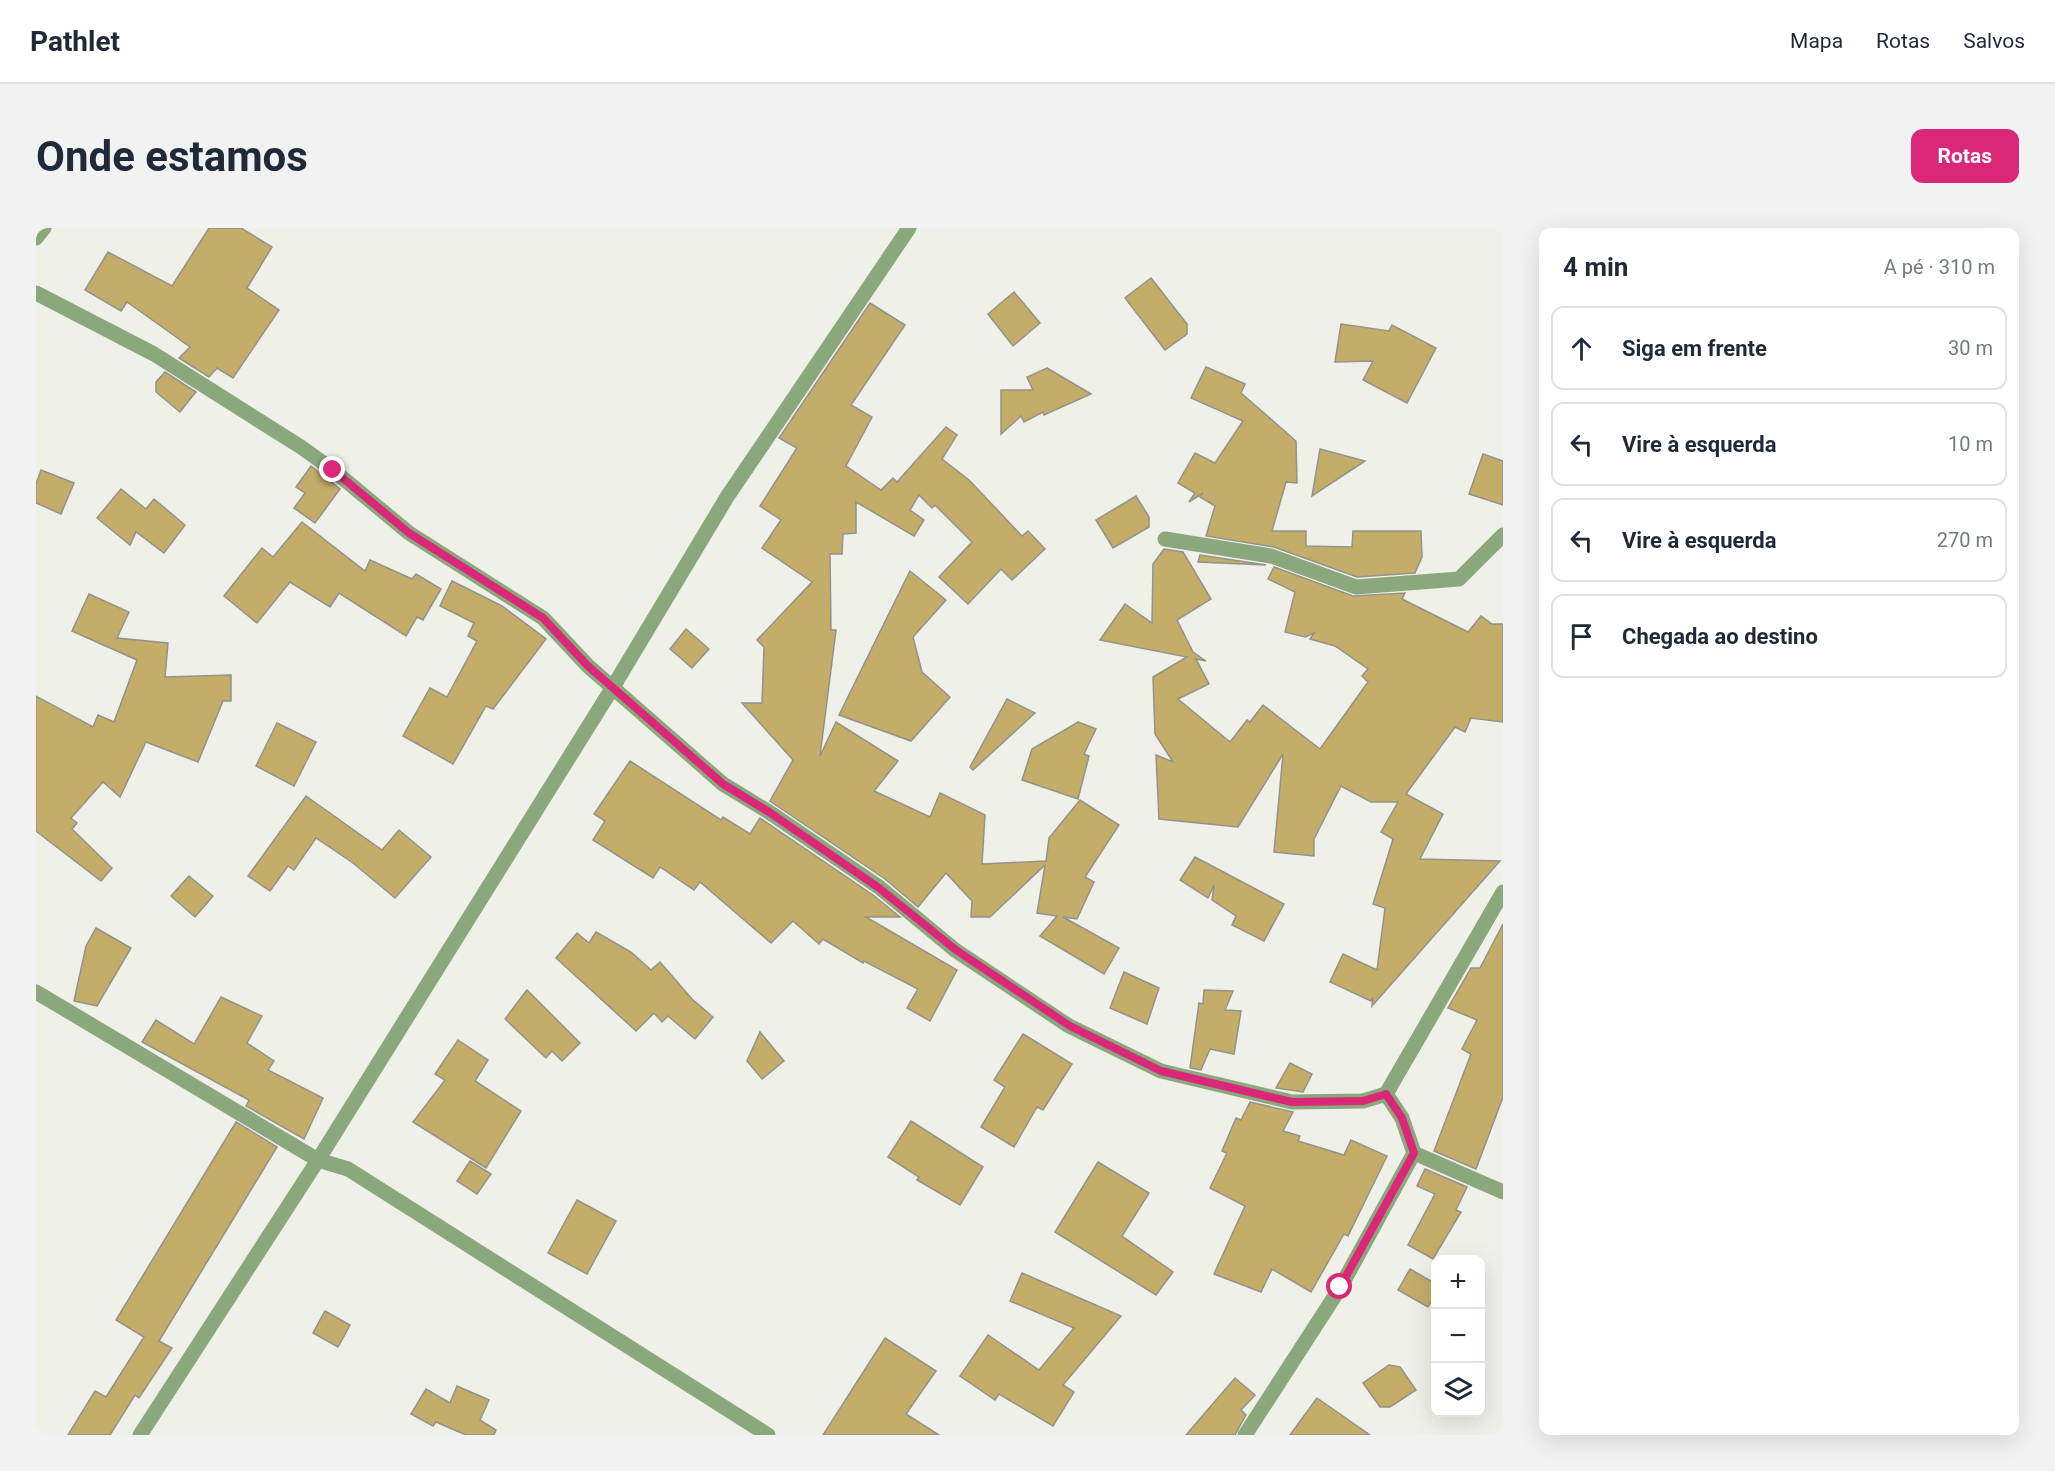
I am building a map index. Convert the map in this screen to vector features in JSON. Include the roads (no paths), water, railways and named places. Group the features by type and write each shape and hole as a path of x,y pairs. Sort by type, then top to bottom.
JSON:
{"street":[{"path":"36,238 44,228"},
{"path":"140,1435 318,1160 613,687 727,497 909,228"},
{"path":"36,293 153,354 301,447 333,470 409,533 543,618 588,666 723,784 769,812 879,888 942,940 1070,1026 1161,1071 1292,1102 1363,1101 1386,1094 1503,892"},
{"path":"1165,539 1271,556 1356,586 1459,579 1503,535"},
{"path":"36,992 318,1160 348,1169 768,1435"},
{"path":"1386,1094 1402,1118 1414,1153 1503,1192"},
{"path":"1245,1435 1340,1287 1414,1153"}]}
